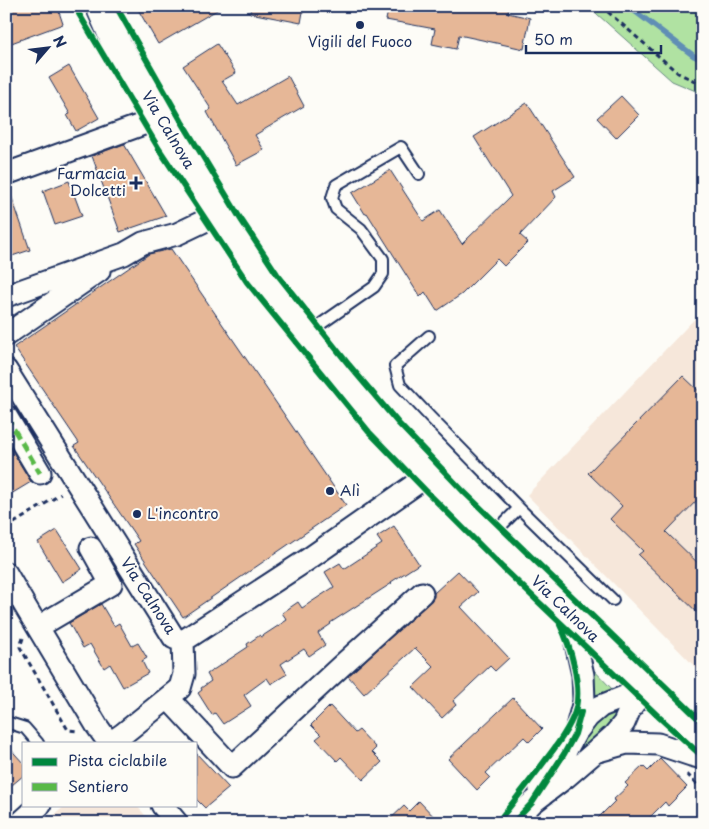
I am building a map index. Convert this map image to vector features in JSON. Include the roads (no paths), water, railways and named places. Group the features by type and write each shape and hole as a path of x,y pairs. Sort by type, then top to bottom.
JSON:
{"main road":[{"name":"Via Calnova","path":"88,12 117,45 219,214 269,286 352,388 430,474 575,618 703,741"}],"street":[{"path":"6,174 160,118"},
{"path":"6,335 143,243 177,234 219,214"},
{"path":"6,296 124,254"},
{"name":"Via Calnova","path":"6,370 174,638 183,642 307,560 430,474"},
{"path":"6,416 40,473"},
{"path":"31,628 111,584 91,548"},
{"path":"6,573 31,628 108,742"},
{"path":"174,693 232,767 422,593"},
{"path":"575,618 576,644 583,675 584,701 575,734"},
{"path":"111,742 124,734 174,693 184,674 183,642"},
{"path":"532,803 575,734 588,717 602,706 646,686"},
{"path":"512,823 532,803 566,777 614,735 646,686"},
{"path":"595,752 627,743 658,744 703,758"},
{"path":"20,823 39,806"},
{"path":"163,806 177,823"}],"lane":[{"path":"307,334 374,287 383,274 383,259 378,252 361,229 336,209 332,198 336,185 401,147 419,174"},
{"path":"429,336 395,366 400,385 518,508 612,600"},
{"path":"492,536 518,508"},
{"path":"6,722 25,728 37,742"}],"waterway":[{"path":"628,6 694,56 703,60"}],"place":[{"name":"Vigili del Fuoco","path":"360,25"},
{"name":"Farmacia Dolcetti","path":"136,183"},
{"name":"Alì","path":"330,491"},
{"name":"L'incontro","path":"137,514"}]}
